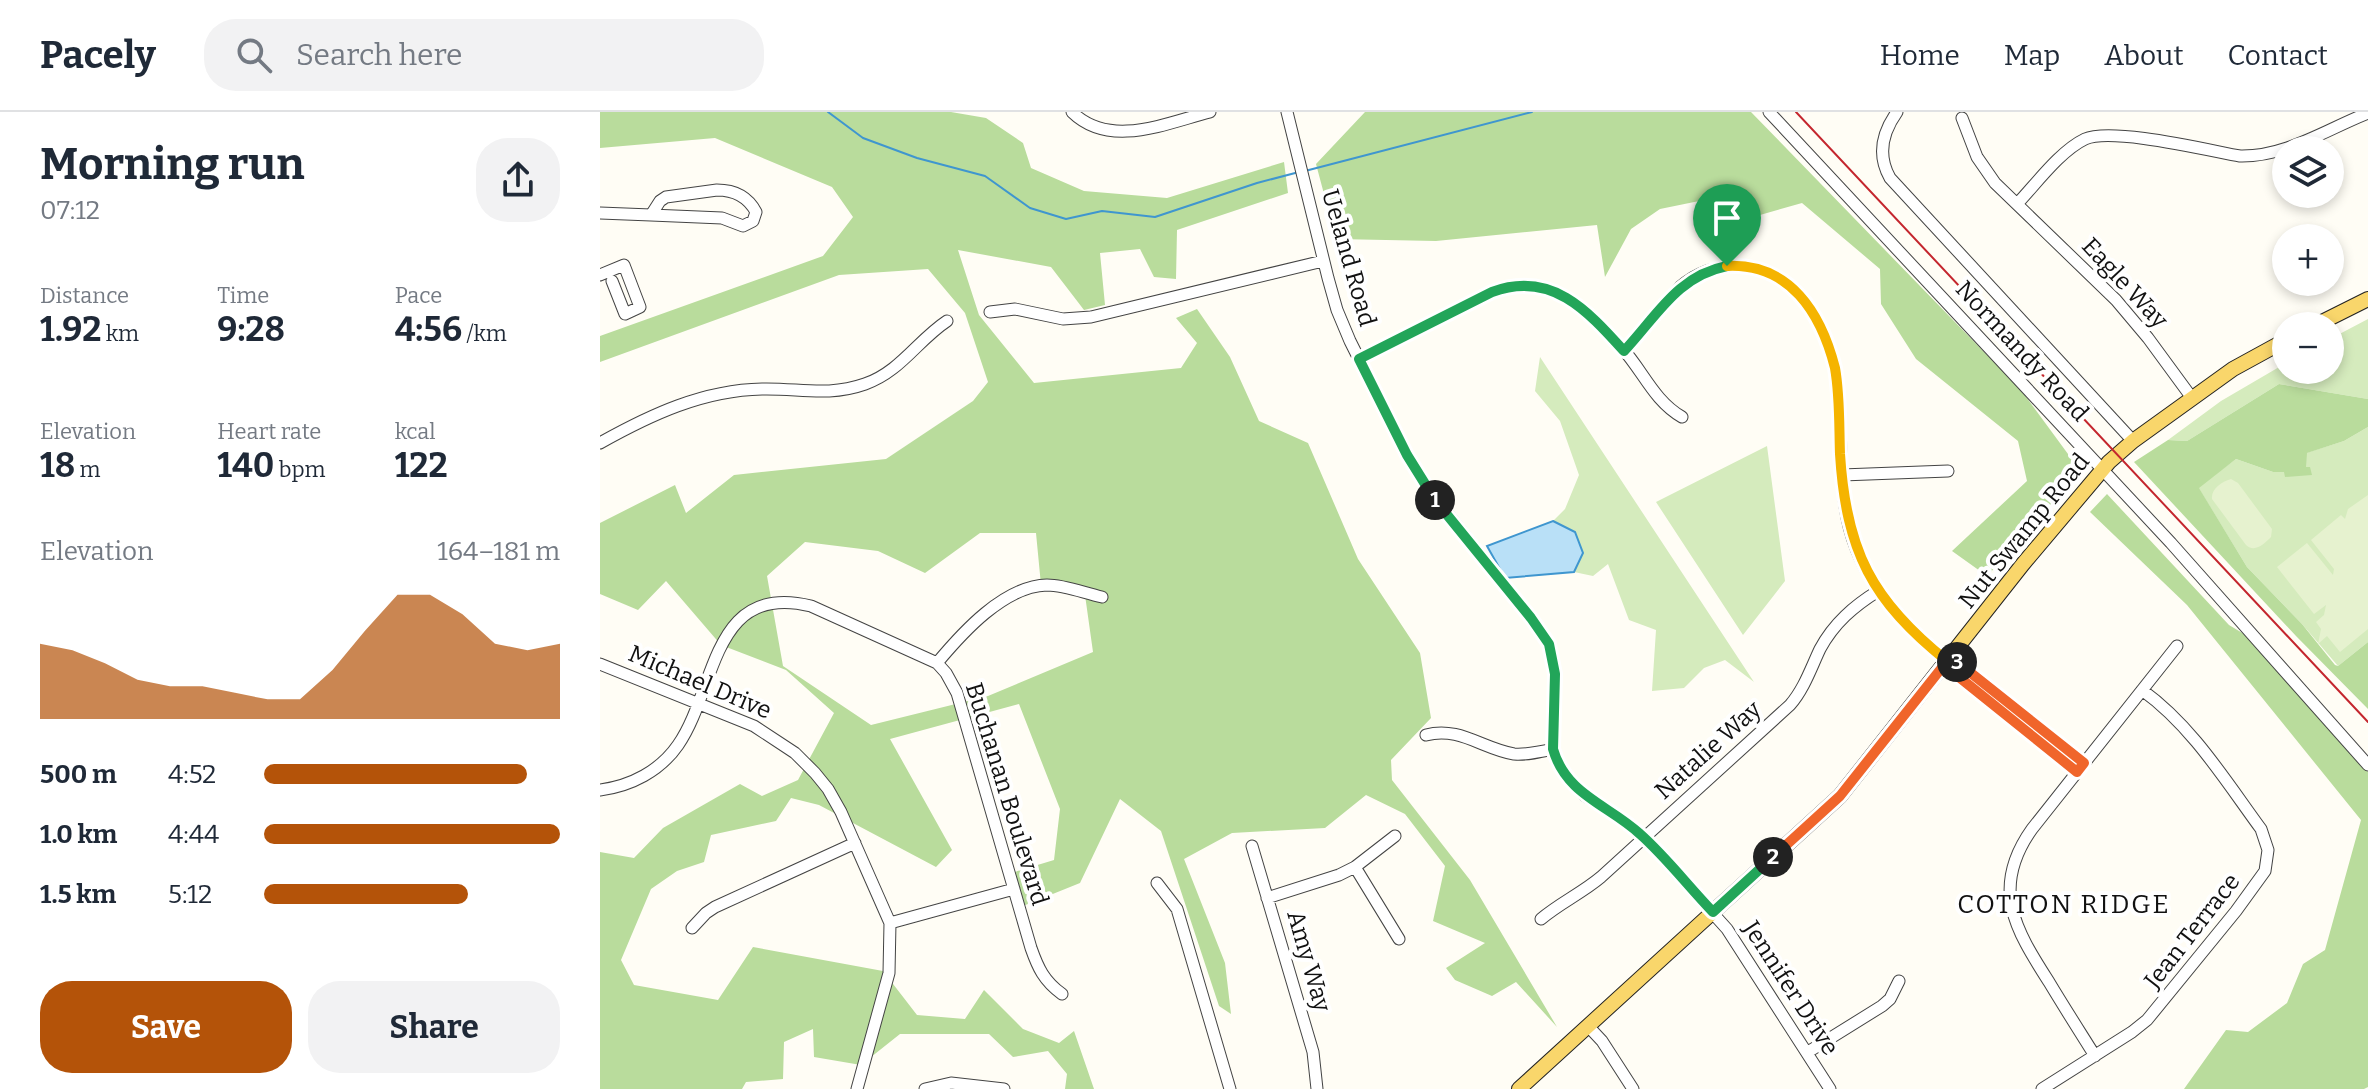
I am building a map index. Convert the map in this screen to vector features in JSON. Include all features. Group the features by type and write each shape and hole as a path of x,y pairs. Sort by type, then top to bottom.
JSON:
{"main road":[{"path":"2342,312 2368,299"},
{"name":"Nut Swamp Road","path":"1519,1089 1840,796 2102,469 2133,441 2192,398 2242,363 2272,347"}],"street":[{"path":"1072,112 1092,126 1121,132 1210,112"},
{"name":"Ueland Road","path":"1287,112 1337,310 1359,359 1427,488 1549,644 1555,674 1553,749"},
{"name":"Normandy Road","path":"1769,112 2227,605 2368,765"},
{"path":"1897,112 1882,145 1883,164 1890,178 2133,441"},
{"path":"2017,204 2068,151 2094,136 2118,135 2240,156 2270,153 2368,113"},
{"name":"Eagle Way","path":"1962,118 1969,141 1995,183 2116,300 2192,398"},
{"path":"600,213 651,215 712,217 743,226 751,224 756,212 738,194 725,190 666,197 651,215"},
{"path":"990,312 1015,309 1063,319 1091,317 1323,261"},
{"path":"600,275 624,265 628,275 640,307 625,314 606,283 628,275"},
{"path":"1624,351 1680,287 1697,275 1735,265 1756,268 1790,286 1819,323 1830,348 1837,380 1844,500 1859,554 1878,591 1904,624 2081,767"},
{"path":"1359,359 1492,292 1531,285 1567,297 1592,317 1624,351 1668,410 1682,417"},
{"path":"600,443 663,412 709,395 759,389 830,392 865,384 900,365 929,334 947,321"},
{"path":"1842,475 1948,471"},
{"path":"937,663 980,617 1028,589 1049,585 1102,597"},
{"name":"Natalie Way","path":"1541,919 1589,887 1790,705 1801,691 1833,628 1850,610 1878,591"},
{"name":"Buchanan Boulevard","path":"600,790 631,783 655,769 680,742 724,638 740,619 757,607 768,604 791,602 811,606 937,663 946,673 957,693 1038,968 1046,982 1062,994"},
{"path":"2095,1056 2023,940 2013,917 2010,899 2012,873 2022,845 2177,646"},
{"name":"Michael Drive","path":"600,664 754,726 795,753 828,789 890,923 889,973 861,1088"},
{"name":"Jean Terrace","path":"2042,1089 2132,1032 2157,1010 2265,871 2267,843 2261,829 2172,715 2142,690"},
{"path":"1426,735 1454,733 1516,754 1553,749 1562,770 1578,790 1644,837 1713,912"},
{"path":"1267,898 1332,879 1355,867 1395,836"},
{"path":"692,928 715,907 855,843"},
{"name":"Amy Way","path":"1252,846 1313,1052 1317,1089"},
{"path":"1355,867 1399,939"},
{"path":"1157,883 1177,909 1230,1089"},
{"path":"890,923 1014,889"},
{"name":"Jennifer Drive","path":"1713,912 1830,1089"},
{"path":"1808,1052 1882,1006 1890,999 1899,981"},
{"path":"1588,1026 1602,1041 1633,1089"},
{"path":"925,1089 951,1083 1004,1089"}],"green space":[{"path":"600,112 951,112 986,118 1023,143 1031,168 1084,191 1167,198 1284,162 1288,193 1177,230 1176,279 1154,277 1140,249 1100,253 1105,305 1084,310 1051,267 958,250 979,315 1034,383 1181,368 1197,343 1176,318 1197,309 1230,357 1259,421 1308,443 1358,559 1420,653 1431,718 1391,760 1392,780 1470,880 1557,1027 1516,982 1492,996 1455,980 1446,968 1485,943 1433,921 1445,866 1405,814 1366,795 1325,828 1232,833 1184,859 1225,963 1231,1014 1219,1006 1161,831 1120,799 1080,883 1018,908 1008,874 1054,860 1060,809 1019,704 890,739 952,850 936,867 819,805 791,798 776,821 711,835 704,862 677,871 651,889 621,960 634,985 718,1000 753,947 883,971 917,1015 965,1019 984,990 1023,1029 1059,1043 1074,1031 1094,1089 1065,1089 1067,1074 1048,1051 1013,1057 989,1034 900,1034 861,1065 814,1057 813,1029 784,1042 783,1079 746,1082 742,1089 600,1089 600,852 634,858 663,828 740,784 762,796 798,780 834,713 786,670 721,645 666,581 638,610 600,594 600,523 675,485 686,513 734,475 886,459 973,401 988,382 965,313 928,269 839,275 600,362 600,336 823,256 853,217 832,187 715,138 600,148","holes":["980,533 1036,533 1041,585 1085,595 1093,652 988,696 871,725 783,666 767,576 805,542 878,551 925,573"]},
{"path":"1365,112 1751,112 2021,390 2079,469 2028,533 1987,576 1952,551 2027,481 2018,441 1916,359 1881,304 1880,269 1802,203 1760,215 1704,200 1660,209 1631,229 1605,277 1597,225 1436,241 1336,239 1316,164"},
{"path":"2368,319 2368,399 2279,384 2344,384 2344,332"},
{"path":"1540,357 1754,682 1725,660 1704,668 1684,688 1652,691 1656,630 1629,620 1608,564 1593,576 1574,572 1583,553 1575,532 1553,521 1565,509 1579,475 1560,421 1535,391"},
{"path":"2272,371 2272,384 2279,384 2187,441 2168,440 2221,401"},
{"path":"2279,384 2368,399 2368,427 2344,441 2307,453 2306,467 2310,467 2312,475 2285,477 2284,472 2273,472 2236,459 2199,488 2247,567 2302,624 2335,665 2338,666 2368,642 2368,709 2134,462 2168,440 2187,441"},
{"path":"2368,427 2368,642 2338,666 2247,567 2198,487 2236,459 2273,472 2306,468 2306,453 2344,441"},
{"path":"1767,446 1785,581 1743,635 1656,502"},
{"path":"2231,479 2238,483 2272,529 2271,537 2259,547 2246,545 2212,499 2217,486"},
{"path":"2107,494 2229,625 2244,634 2368,772 2368,1087 2364,1089 2184,1089 2226,1030 2248,1032 2287,1003 2303,964 2325,950 2361,820 2187,605 2090,512"},
{"path":"2368,495 2368,629 2340,652 2327,636 2318,644 2321,629 2316,622 2324,615 2326,605 2314,614 2277,567 2307,543 2333,575 2334,569 2311,540 2341,515 2345,519 2348,509"}],"water":[{"path":"1553,521 1575,532 1583,553 1574,572 1505,578 1487,546"}],"waterway":[{"path":"828,112 863,138 917,158 985,176 1030,208 1066,219 1102,211 1155,217 1299,172"},
{"path":"1305,171 1532,112"}],"railway":[{"path":"1796,112 2368,722"}],"district":[{"name":"COTTON RIDGE","path":"2064,904"}],"route":[{"path":"1727,266 1765,270 1782,279 1803,299 1825,335 1837,380 1847,516 1869,576 1887,604 1924,643 1947,661 1950,657 2084,763 2077,772 1944,665 1840,796 1713,912 1638,831 1584,795 1556,761 1553,749 1555,674 1549,644 1427,488 1359,359 1492,292 1531,285 1567,297 1592,317 1624,351 1688,280 1727,266"}]}
